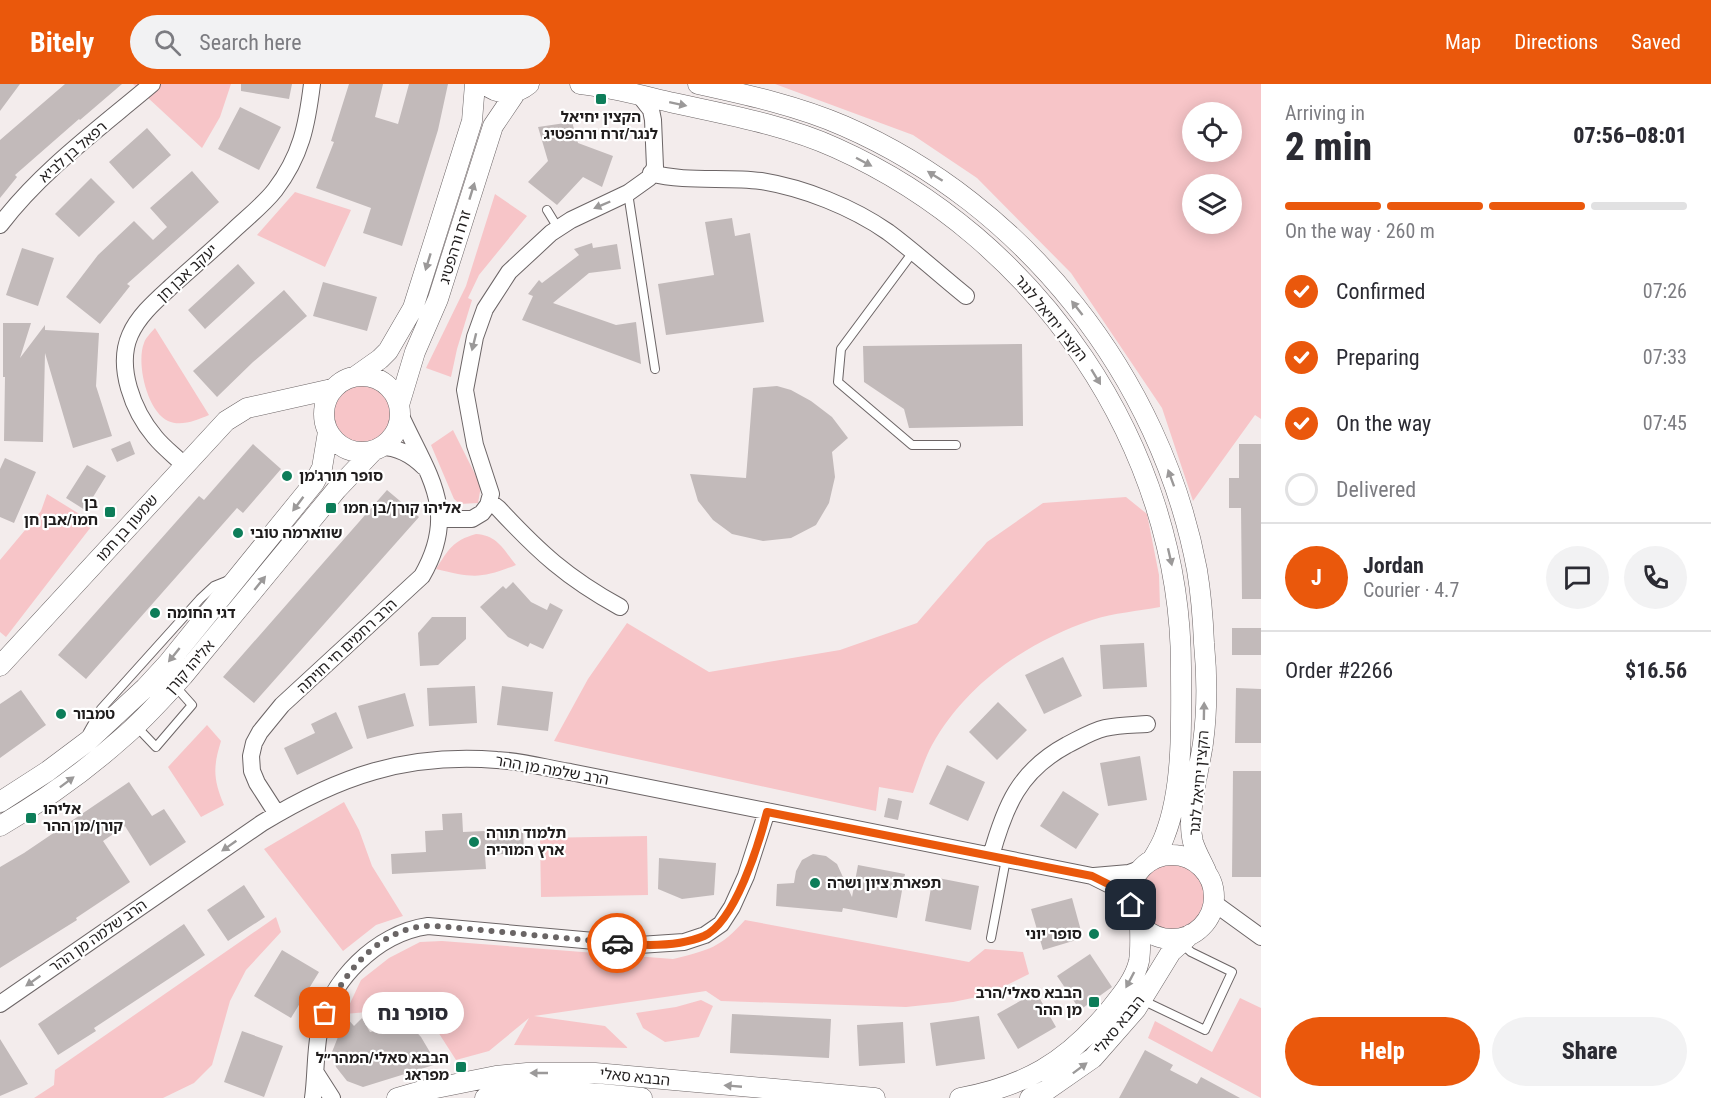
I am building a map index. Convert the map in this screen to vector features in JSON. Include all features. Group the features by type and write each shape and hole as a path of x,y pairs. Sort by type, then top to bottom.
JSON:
{"street":[{"name":"רפאל בן לביא","path":"0,225 41,178 152,84"},
{"name":"יעקב אבן חן","path":"184,465 154,436 135,402 129,385 125,359 130,334 145,313 162,296 274,191 289,170 299,150 306,126 312,84"},
{"name":"זרח ורהפטיג","path":"356,376 388,351 413,308 472,121 474,84"},
{"path":"485,84 497,92 527,86"},
{"name":"הקצין יחיאל לנגר","path":"580,84 724,114 802,134 844,152 886,174 944,210 988,246 1031,290 1075,344 1109,399 1141,465 1157,508 1174,576 1181,648 1178,776 1170,822 1164,839 1146,865"},
{"name":"הקצין יחיאל לנגר","path":"698,84 810,112 872,140 932,174 965,196 1004,229 1049,274 1095,331 1130,388 1167,465 1179,501 1197,572 1205,647 1204,740 1192,825 1193,842 1206,872"},
{"name":"זרח ורהפטיג","path":"400,409 415,352 438,299 493,126 527,86"},
{"path":"439,519 472,519 482,513 491,494 475,445 465,390 475,337 484,309 509,272 534,247 558,228 592,208 628,193 642,184 651,173 655,166 656,156 653,120 651,111 640,96"},
{"path":"651,173 671,178 740,179 784,186 838,205 886,231 966,296"},
{"path":"356,376 378,379 387,385 395,394 429,471 413,456 389,447 364,453 343,448 334,441 326,428 324,405 332,389 339,383 356,376"},
{"name":"שמעון בן חמו","path":"0,666 184,465 231,417 247,408 332,389"},
{"name":"שמעון בן חמו","path":"262,404 282,402 302,406 326,428"},
{"path":"378,449 392,439 398,427 400,409"},
{"name":"אליהו קורן","path":"0,802 48,771 78,748 108,724 145,688 314,483 322,468 326,428"},
{"name":"אליהו קורן","path":"0,826 60,788 136,726 175,686 337,489 378,449"},
{"name":"הרב רחמים חי חויתה","path":"277,814 252,771 251,756 257,737 282,705 422,576 432,559 439,536 437,498 429,471"},
{"path":"489,501 565,574 620,607"},
{"path":"998,858 1000,824 1013,794 1026,776 1051,754 1078,739 1104,728 1147,724"},
{"name":"הרב שלמה מן ההר","path":"0,1004 277,814 330,786 365,773 420,762 500,760 1092,876"},
{"path":"313,1098 319,1032 325,1013 337,989 358,961 393,936 411,928 429,926 639,945 684,942 705,936 721,924 732,907 746,876 767,812"},
{"path":"1163,856 1186,857 1206,872 1214,892 1214,903 1206,921 1186,938 1164,938 1150,933 1140,924 1131,905 1112,886 1092,876 1129,873 1163,856"},
{"path":"1131,905 1132,886 1146,865"},
{"path":"1214,903 1261,937"},
{"name":"הבבא סאלי","path":"960,1098 1005,1088 1038,1073 1080,1043 1120,998 1132,976 1139,961 1140,924"},
{"name":"הבבא סאלי","path":"1033,1097 1068,1077 1094,1058 1136,1009 1160,967 1171,952 1186,938"},
{"path":"316,1072 332,1098"},
{"name":"הבבא סאלי","path":"397,1098 496,1076 527,1073 595,1073 875,1098"},
{"name":"הבבא סאלי","path":"485,1098 528,1093 594,1093 642,1098"}],"lane":[{"path":"628,193 655,369"},
{"path":"547,210 558,228"},
{"path":"912,252 841,349 838,382 912,445 956,445"},
{"path":"136,726 156,747 192,705 175,686"},
{"path":"991,938 998,858"},
{"path":"1141,1000 1205,1030 1232,972 1191,952 1186,938"}],"shaded area":[{"path":"133,84 231,84 220,117 202,148"},
{"path":"775,84 1261,84 1261,419 1255,415 1193,501 1162,408 1071,273 977,178 913,135"},
{"path":"295,192 351,210 325,267 257,235"},
{"path":"495,194 527,216 479,275 468,298 472,300 451,377 426,368 466,286"},
{"path":"155,328 209,415 189,422 173,423 161,416 154,407 145,386 141,362 144,343"},
{"path":"356,383 368,383 384,392 391,402 393,414 391,426 384,436 368,445 356,445 345,440 336,431 331,420 331,408 336,397 345,388"},
{"path":"453,430 481,486 478,503 460,504 454,499 431,445"},
{"path":"47,494 94,523 6,637 0,632 0,560 41,511"},
{"path":"1126,497 1147,514 1159,575 1160,607 1100,618 1068,629 1044,640 1000,668 980,684 946,723 929,751 913,793 879,787 876,811 554,741 588,679 627,623 709,672 840,650 917,623 987,542 1043,503"},
{"path":"476,534 495,540 516,565 477,576 436,569 456,543"},
{"path":"207,725 221,741 215,773 224,805 201,817 168,767"},
{"path":"344,802 359,830 372,866 403,916 376,925 343,951 264,849"},
{"path":"647,836 648,895 541,897 540,838"},
{"path":"1172,861 1192,867 1202,877 1208,897 1202,917 1192,927 1172,933 1152,927 1142,917 1136,897 1142,877 1152,867"},
{"path":"276,917 281,932 246,970 230,1001 212,1065 194,1083 163,1098 34,1098 54,1085 55,1070"},
{"path":"745,920 969,962 985,949 1023,952 1029,974 987,995 953,1002 906,1007 721,1001 706,991 534,1016 605,1026 628,1048 514,1045 529,1018 489,1051 456,1060 422,1007 345,1014 361,980 389,958 420,942 442,941 673,959 713,947 728,937"},
{"path":"1240,998 1261,1008 1261,1098 1148,1038 1155,1021 1212,1052"},
{"path":"701,1000 713,1006 699,1037 665,1042 643,1028 636,1013 676,1007"}],"building":[{"path":"0,84 20,84 0,111"},
{"path":"65,84 122,84 15,175 17,177 0,198 0,140"},
{"path":"241,84 292,84 289,99 241,91"},
{"path":"349,84 383,84 375,117 398,124 409,84 448,84 438,130 402,246 363,233 371,208 316,188 334,142 331,141"},
{"path":"240,107 281,127 259,170 218,149"},
{"path":"572,122 578,143 613,156 602,187 583,177 557,205 528,182 548,161 538,127"},
{"path":"147,128 171,155 133,189 109,162"},
{"path":"192,171 219,202 127,284 130,286 100,324 66,297 98,255 134,221 153,240 167,227 150,208"},
{"path":"91,178 115,202 79,237 55,214"},
{"path":"732,218 735,236 750,233 764,322 666,335 658,284 714,275 705,222"},
{"path":"592,243 593,248 617,244 621,269 589,273 553,303 616,325 636,322 641,364 522,320 533,296 528,294 539,280 542,283 579,255 574,249"},
{"path":"22,248 54,258 38,306 6,295"},
{"path":"238,264 255,283 205,329 188,310"},
{"path":"323,282 377,297 367,331 313,316"},
{"path":"284,290 307,316 253,362 217,397 193,371"},
{"path":"3,323 31,323 20,358 45,325 45,330 99,333 96,386 112,436 73,448 45,353 43,442 4,441"},
{"path":"1022,344 1023,426 909,428 904,409 864,382 863,346"},
{"path":"777,386 791,390 811,401 832,417 848,438 832,452 835,477 829,503 816,525 791,538 763,541 732,534 713,520 698,501 690,474 746,478 753,388"},
{"path":"130,441 135,454 117,462 111,449"},
{"path":"253,444 281,469 243,513 237,508 86,679 58,655 199,496 204,500"},
{"path":"1239,444 1261,444 1261,599 1242,599 1241,508 1229,508 1229,478 1239,478"},
{"path":"5,458 36,472 14,523 0,517 0,469"},
{"path":"87,465 106,476 85,510 66,498"},
{"path":"387,490 419,517 254,703 223,677"},
{"path":"513,582 531,602 547,610 550,603 563,610 543,649 530,643 528,647 508,637 480,607 503,586 506,589"},
{"path":"432,617 466,617 466,639 438,665 420,666 418,633"},
{"path":"1232,628 1261,628 1261,655 1232,655"},
{"path":"1144,643 1147,687 1103,689 1100,645"},
{"path":"1063,657 1082,696 1044,714 1025,675"},
{"path":"475,686 477,723 429,726 427,688"},
{"path":"502,686 553,692 548,731 497,725"},
{"path":"1236,688 1261,689 1261,743 1235,743"},
{"path":"21,690 46,725 0,758 0,704"},
{"path":"405,693 414,726 367,739 358,706"},
{"path":"998,702 1027,730 997,760 969,732"},
{"path":"336,712 353,748 297,775 284,748 315,733 311,724"},
{"path":"1140,756 1147,800 1108,806 1100,763"},
{"path":"947,765 985,782 968,821 929,804"},
{"path":"1233,771 1261,771 1261,877 1232,877"},
{"path":"129,782 152,816 164,809 186,842 150,866 125,826 103,841 130,882 76,918 77,920 0,968 0,867"},
{"path":"1063,791 1099,814 1076,849 1040,826"},
{"path":"888,798 902,801 898,820 884,817"},
{"name":"תלמוד תורה ארץ המוריה","path":"462,813 463,832 523,829 524,853 485,855 486,869 392,874 391,854 426,852 425,831 443,830 442,814"},
{"path":"813,854 826,856 837,864 852,897 858,865 905,874 897,918 843,908 842,912 776,906 777,884 794,883 796,871 802,860"},
{"path":"659,858 716,863 714,895 682,899 658,889"},
{"path":"933,877 979,886 971,930 925,921"},
{"path":"244,885 265,917 228,941 207,910"},
{"path":"1072,898 1083,938 1043,950 1031,909"},
{"path":"184,924 205,955 94,1028 96,1031 58,1055 38,1024"},
{"path":"282,950 319,972 291,1018 254,996"},
{"path":"1090,954 1112,987 1080,1010 1057,976"},
{"path":"1036,992 1056,1027 1018,1049 997,1014"},
{"path":"732,1014 831,1019 829,1058 730,1053"},
{"path":"979,1016 985,1059 936,1066 930,1023"},
{"path":"346,1017 354,1026 362,1018 370,1032 408,1023 421,1037 437,1064 363,1087 347,1081 336,1067 332,1052"},
{"path":"903,1022 905,1063 859,1066 857,1025"},
{"path":"242,1031 283,1046 264,1097 224,1082"},
{"path":"0,1039 28,1084 0,1096"},
{"path":"1145,1050 1173,1065 1170,1070 1197,1084 1201,1077 1240,1098 1119,1098"}],"way so far":[{"path":"325,1013 337,989 358,961 393,936 411,928 449,927 617,943"}],"place":[{"name":"הקצין יחיאל לנגר/זרח ורהפטיג","path":"601,99"},
{"name":"סופר תורג'מן","path":"287,476"},
{"name":"אליהו קורן/בן חמו","path":"331,508"},
{"name":"בן חמו/אבן חן","path":"110,512"},
{"name":"שווארמה טובי","path":"238,533"},
{"name":"דגי החומה","path":"155,613"},
{"name":"טמבור","path":"61,714"},
{"name":"אליהו קורן/מן ההר","path":"31,818"},
{"name":"תלמוד תורה ארץ המוריה","path":"474,842"},
{"name":"תפארת ציון ושרה","path":"815,883"},
{"name":"סופר יוני","path":"1094,934"},
{"name":"הבבא סאלי/הרב מן ההר","path":"1094,1002"},
{"name":"סופר נח","path":"325,1013"},
{"name":"הבבא סאלי/המהר״ל מפראג","path":"461,1067"}],"route":[{"path":"617,943 639,945 684,942 705,936 721,924 732,907 746,876 767,812 1092,876 1112,886 1131,905"}]}
